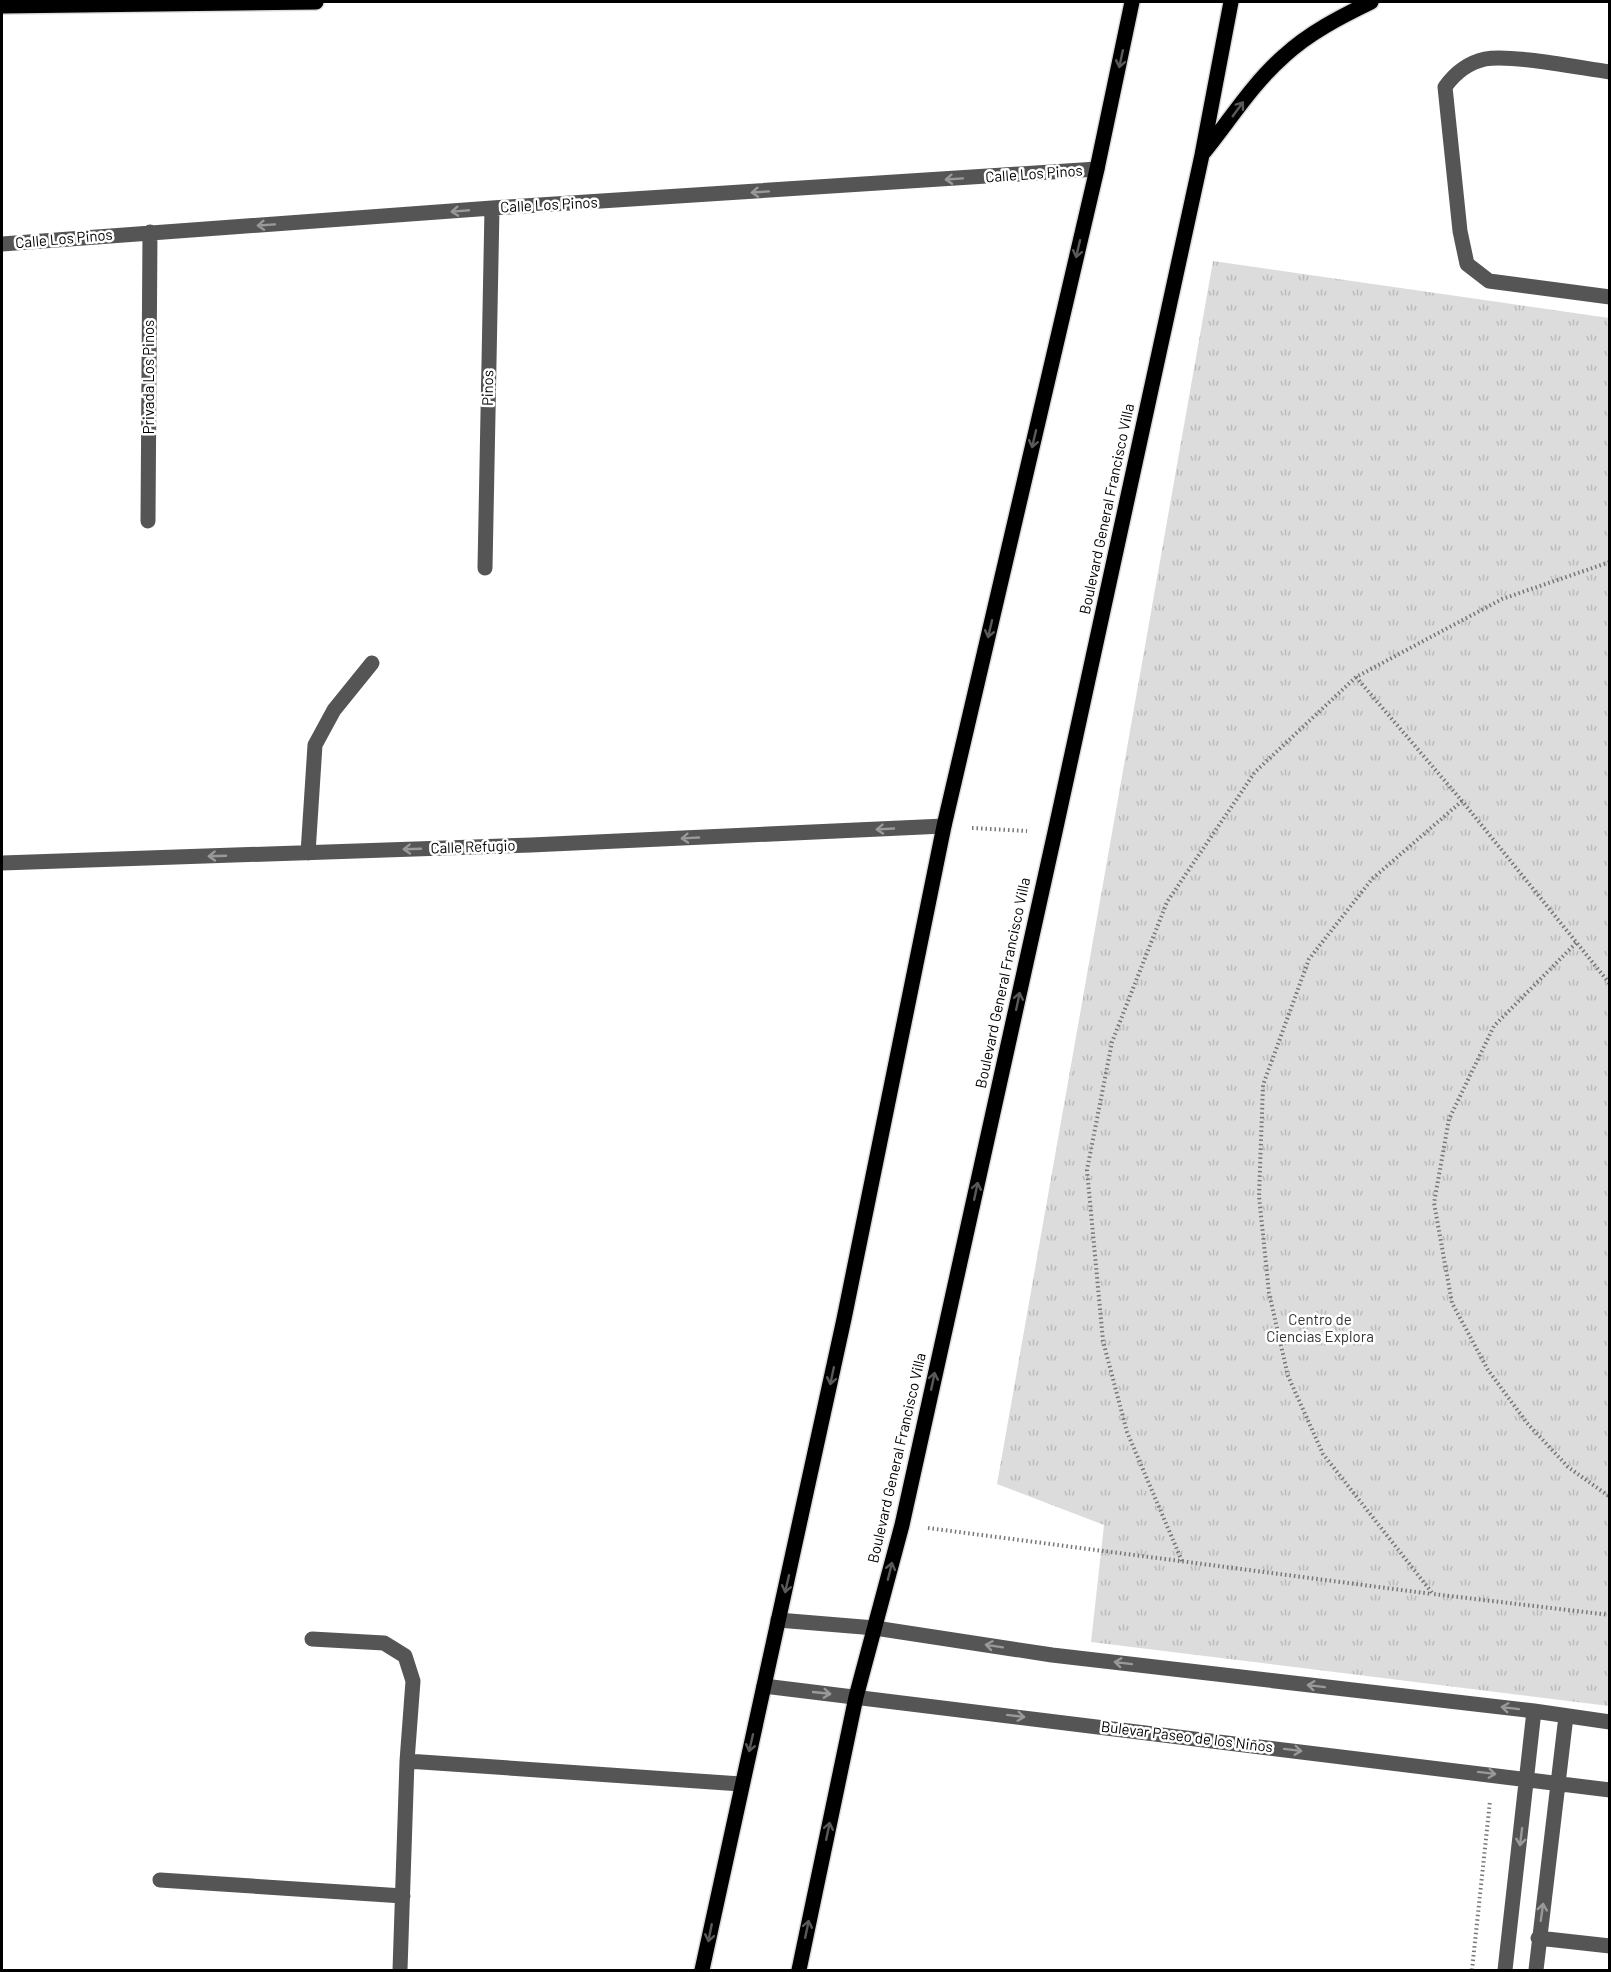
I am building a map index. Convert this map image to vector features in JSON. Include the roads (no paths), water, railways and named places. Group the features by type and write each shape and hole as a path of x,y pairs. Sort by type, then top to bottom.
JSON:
{"main road":[{"path":"2,6 316,2"},
{"path":"702,1971 839,1342 944,826 1097,170 1132,2"},
{"name":"Boulevard General Francisco Villa","path":"799,1971 856,1697 902,1525 1055,832 1202,155 1232,2"},
{"path":"1202,155 1256,85 1284,56 1317,31 1371,2"}],"street":[{"path":"1610,72 1486,59 1456,72 1445,87 1460,231 1467,264 1489,281 1610,297"},
{"name":"Calle Los Pinos","path":"2,244 492,208 1097,170"},
{"name":"Pinos","path":"484,568 492,208"},
{"name":"Privada Los Pinos","path":"148,521 150,232"},
{"path":"308,853 315,744 334,710 372,663"},
{"name":"Calle Refugio","path":"2,863 308,853 944,826"},
{"path":"778,1620 875,1628 1052,1655 1534,1711 1610,1722"},
{"path":"312,1639 384,1643 405,1656 413,1681 407,1761 400,1971"},
{"name":"Bulevar Paseo de los Niños","path":"764,1686 1610,1790"},
{"path":"1505,1971 1534,1711"},
{"path":"1536,1971 1538,1938 1560,1783 1566,1716"},
{"path":"407,1761 741,1784"},
{"path":"160,1880 403,1896"},
{"path":"1538,1938 1610,1946"}],"park label":[{"name":"Centro de Ciencias Explora","path":"1320,1328"}]}
